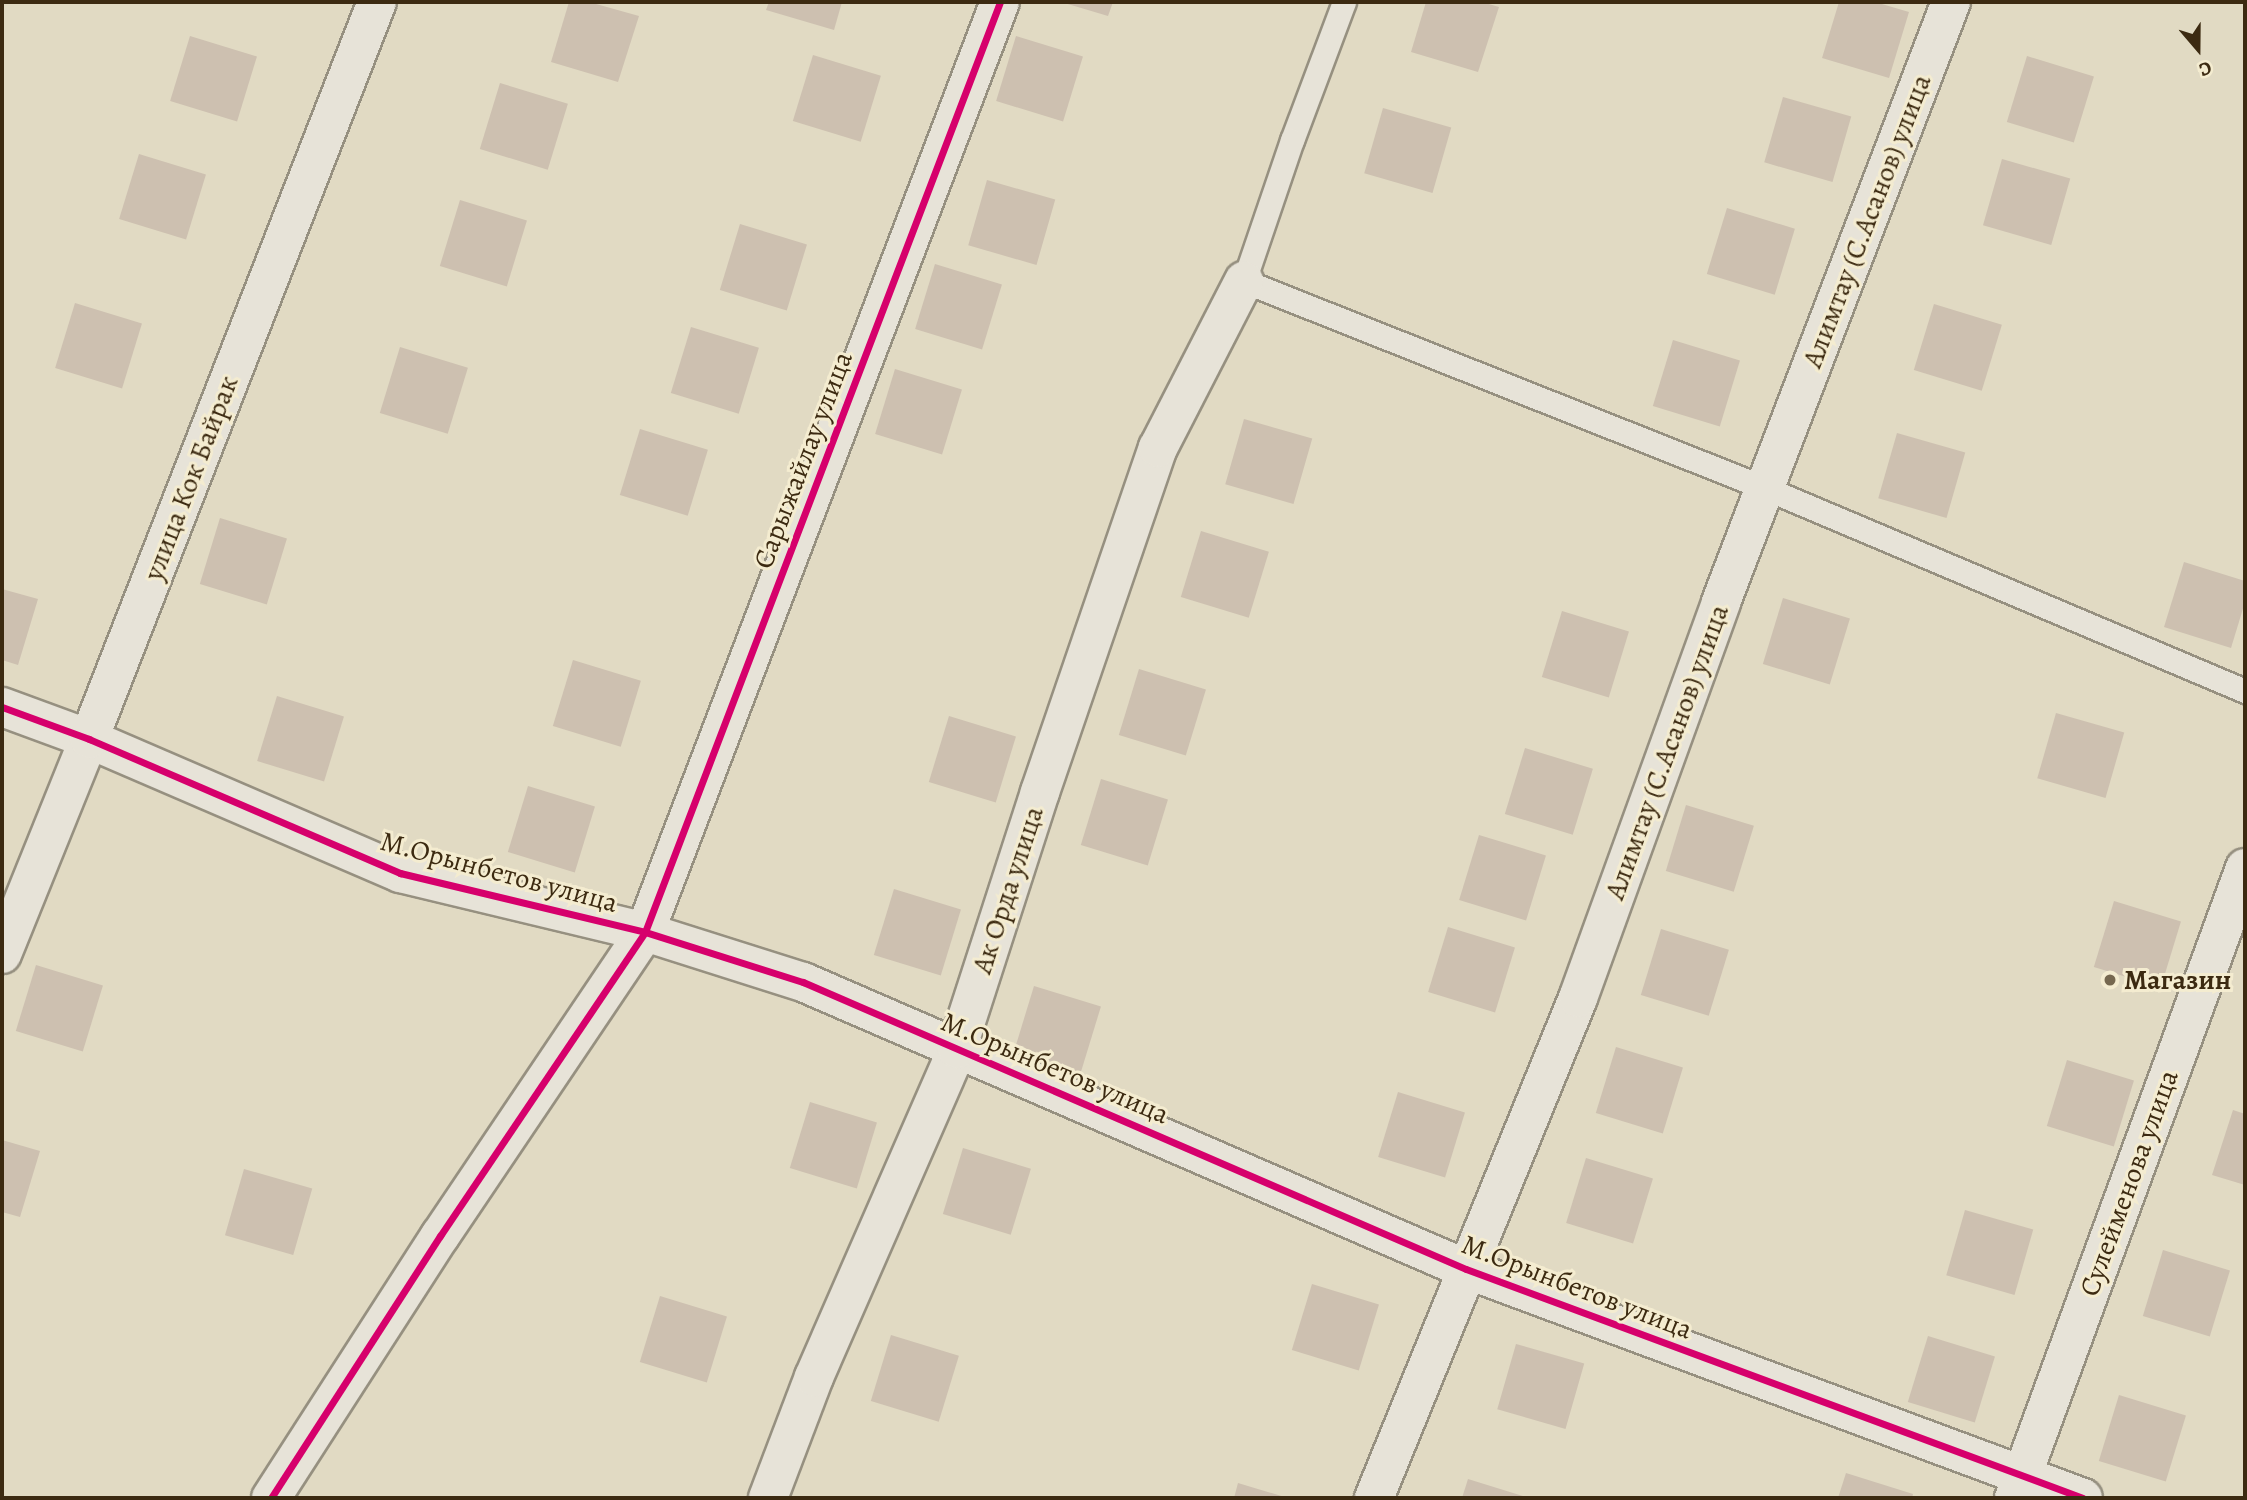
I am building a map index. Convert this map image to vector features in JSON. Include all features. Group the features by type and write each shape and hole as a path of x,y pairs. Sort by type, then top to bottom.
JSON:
{"street":[{"name":"улица Кок Байрак","path":"2,954 89,739 377,2"},
{"name":"Сарыжайлау улица","path":"271,1498 440,1237 645,932 1000,2"},
{"name":"Алимтау (С.Асанов) улица","path":"1374,1498 1578,998 1721,602 1951,2"},
{"name":"Ак Орда улица","path":"768,1498 814,1377 957,1049 1040,792 1158,448 1244,281"},
{"name":"М.Орынбетов улица","path":"2,707 89,739 400,873 645,932 803,982 1466,1269 2018,1487 2083,1498"},
{"name":"Сулейменова улица","path":"2018,1487 2245,868"}],"lane":[{"path":"1344,2 1292,140 1244,281 1765,488 2245,691"}],"building":[{"path":"569,2 589,2 639,16 618,82 551,62"},
{"path":"769,2 842,2 834,30 766,10"},
{"path":"1061,2 1113,2 1108,16"},
{"path":"1426,2 1482,2 1499,7 1478,72 1411,52"},
{"path":"1839,2 1875,2 1909,12 1889,78 1822,58"},
{"path":"190,36 257,56 237,121 170,101"},
{"path":"1016,36 1083,56 1063,121 996,101"},
{"path":"813,55 881,76 861,142 793,121"},
{"path":"2027,56 2094,76 2074,142 2007,122"},
{"path":"500,83 568,104 548,170 480,149"},
{"path":"1783,97 1851,117 1833,182 1764,162"},
{"path":"1383,108 1451,128 1433,193 1364,173"},
{"path":"139,154 206,174 186,239 119,219"},
{"path":"2002,159 2070,179 2051,245 1983,225"},
{"path":"987,180 1055,200 1037,265 968,245"},
{"path":"460,200 527,220 507,286 440,266"},
{"path":"1727,208 1795,229 1775,295 1707,274"},
{"path":"740,224 807,244 787,310 720,290"},
{"path":"935,264 1002,284 982,349 915,329"},
{"path":"75,303 142,323 122,388 55,368"},
{"path":"1934,304 2002,325 1982,391 1914,370"},
{"path":"691,327 759,348 739,414 671,393"},
{"path":"1673,340 1740,360 1720,426 1653,406"},
{"path":"400,347 468,368 448,434 380,413"},
{"path":"895,369 962,389 942,454 875,434"},
{"path":"1244,419 1312,439 1294,504 1225,484"},
{"path":"640,429 708,450 688,516 620,495"},
{"path":"1897,433 1965,453 1947,518 1878,498"},
{"path":"220,518 287,538 267,604 200,584"},
{"path":"1201,531 1269,552 1249,618 1181,597"},
{"path":"2184,562 2245,581 2245,602 2231,648 2164,627"},
{"path":"2,589 38,599 18,665 2,660"},
{"path":"1783,598 1850,618 1830,684 1763,664"},
{"path":"1562,611 1629,631 1609,697 1542,677"},
{"path":"573,660 641,681 621,747 553,726"},
{"path":"1139,669 1206,689 1186,755 1119,735"},
{"path":"277,696 344,716 324,781 257,761"},
{"path":"2056,713 2124,733 2106,798 2037,778"},
{"path":"949,716 1016,736 996,802 929,782"},
{"path":"1525,748 1593,769 1573,835 1505,814"},
{"path":"1101,779 1168,799 1148,865 1081,845"},
{"path":"528,786 595,806 575,872 508,852"},
{"path":"1686,805 1754,826 1734,892 1666,871"},
{"path":"1479,835 1546,855 1526,920 1459,900"},
{"path":"894,889 961,909 941,975 874,955"},
{"path":"2114,901 2181,921 2161,987 2094,967"},
{"path":"1448,927 1515,947 1495,1012 1428,992"},
{"path":"1661,929 1729,950 1709,1016 1641,995"},
{"path":"36,965 103,985 83,1051 16,1031"},
{"path":"1034,986 1101,1006 1081,1072 1014,1052"},
{"path":"1616,1047 1683,1067 1663,1133 1596,1113"},
{"path":"2067,1060 2134,1080 2114,1146 2047,1126"},
{"path":"1398,1092 1465,1112 1445,1177 1378,1157"},
{"path":"810,1102 877,1122 857,1188 790,1168"},
{"path":"2233,1110 2245,1114 2245,1185 2212,1175"},
{"path":"2,1140 40,1151 20,1217 2,1212"},
{"path":"963,1148 1031,1169 1011,1235 943,1214"},
{"path":"1586,1158 1653,1178 1633,1243 1566,1223"},
{"path":"244,1169 312,1189 293,1255 225,1235"},
{"path":"1965,1210 2033,1230 2015,1295 1946,1275"},
{"path":"2163,1250 2230,1270 2210,1336 2143,1316"},
{"path":"1312,1284 1379,1304 1359,1370 1292,1350"},
{"path":"660,1296 727,1316 707,1382 640,1362"},
{"path":"891,1335 959,1356 939,1422 871,1401"},
{"path":"1928,1336 1995,1356 1975,1422 1908,1402"},
{"path":"1516,1344 1584,1364 1566,1429 1497,1409"},
{"path":"2119,1395 2186,1415 2166,1481 2099,1461"},
{"path":"1846,1473 1913,1494 1912,1498 1838,1498"},
{"path":"1468,1479 1529,1498 1462,1498"},
{"path":"1238,1483 1288,1498 1234,1498"}],"cycle path":[{"path":"271,1498 440,1236 645,932 1000,2"},
{"path":"2,707 89,739 400,873 645,932 803,982 1466,1269 2083,1498"}],"place":[{"name":"Магазин","path":"2110,980"}]}
